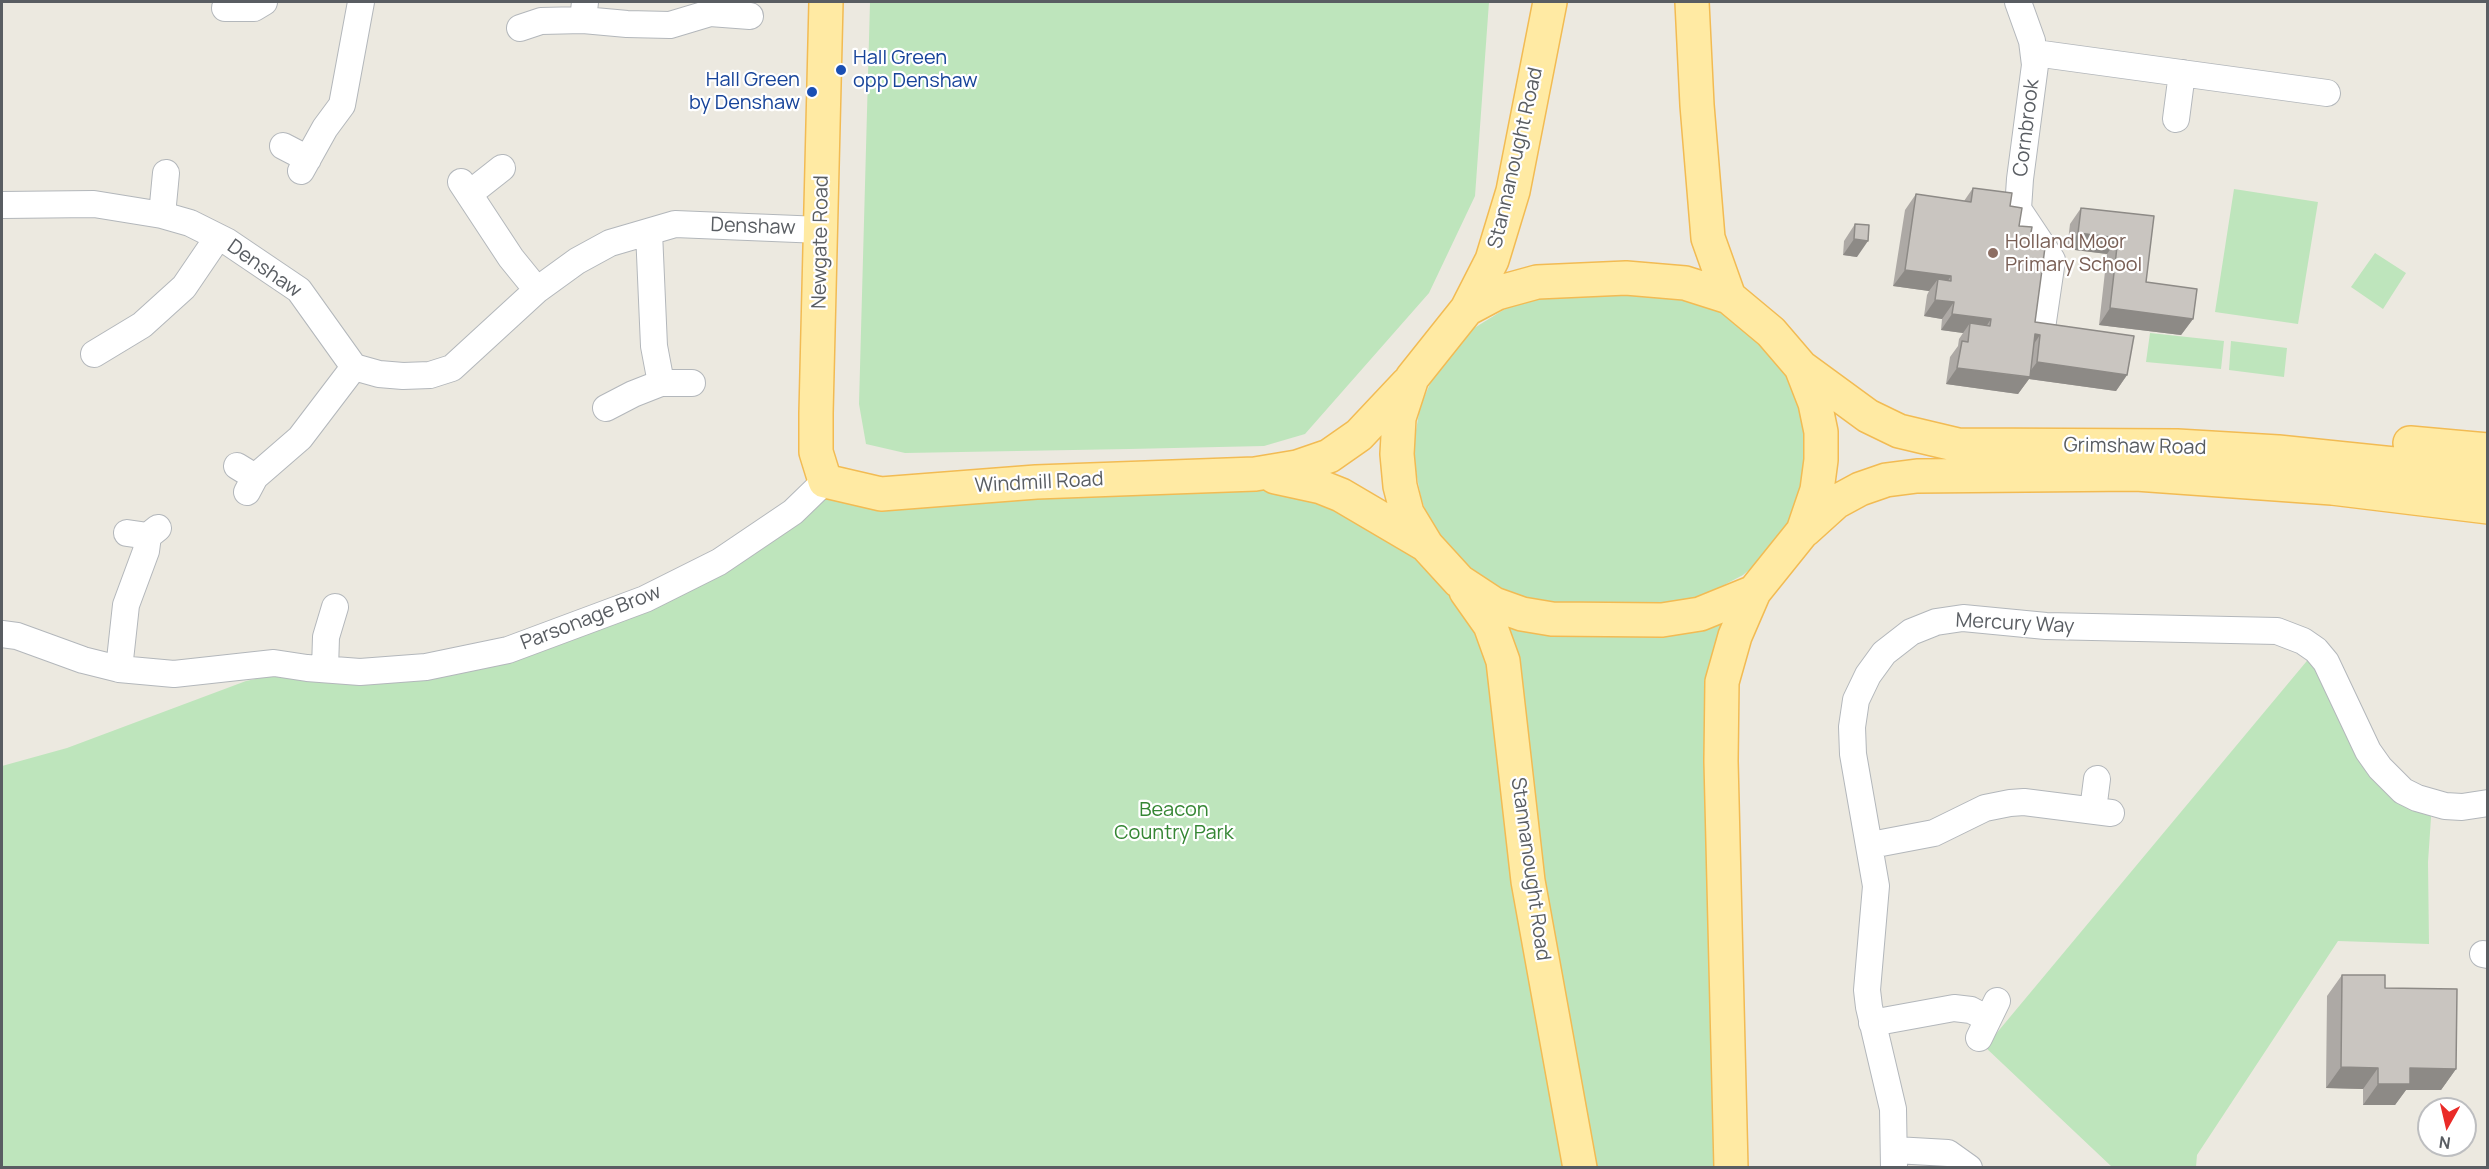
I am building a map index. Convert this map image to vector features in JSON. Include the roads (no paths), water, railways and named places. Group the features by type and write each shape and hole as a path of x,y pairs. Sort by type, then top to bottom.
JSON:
{"main road":[{"name":"Newgate Road","path":"825,481 816,452 816,442 826,2"},
{"name":"Stannanought Road","path":"1467,309 1492,260 1513,191 1550,2"},
{"path":"1692,2 1697,105 1708,238 1729,297"},
{"path":"1467,309 1497,293 1537,282 1626,278 1685,283 1729,297 1771,332 1801,367 1815,403 1821,432 1821,460 1817,490 1803,531 1754,592 1735,636 1722,682 1721,761 1731,1167"},
{"name":"Windmill Road","path":"825,481 881,494 1036,482 1255,474 1297,467 1329,456 1359,435 1412,378 1467,309"},
{"name":"Grimshaw Road","path":"1801,367 1868,416 1899,431 1934,441 1987,447 2177,446 2358,459 2452,470 2487,477"},
{"path":"1412,378 1399,418 1397,454 1400,486 1407,513 1427,546 1459,581 1494,604 1522,614 1552,619 1662,620 1700,614 1754,592"},
{"path":"2177,446 2362,439 2487,450"},
{"name":"Windmill Road","path":"1255,474 1299,481 1341,495 1427,546"},
{"name":"Grimshaw Road","path":"1803,531 1836,502 1860,489 1886,480 1917,476 2136,474 2332,488 2454,501 2487,507"},
{"path":"2332,488 2413,507 2487,529"},
{"name":"Stannanought Road","path":"1459,581 1490,625 1503,661 1528,881 1580,1167"}],"street":[{"path":"283,146 305,165 325,128 342,105 361,2"},
{"name":"Cornbrook","path":"2018,2 2035,53 2018,203 2020,215 2052,260 2043,328"},
{"path":"225,8 266,8"},
{"path":"520,28 584,11 670,25 710,12 739,21"},
{"name":"Cornbrook","path":"2035,53 2327,93"},
{"path":"2176,119 2182,73"},
{"path":"502,168 465,188 511,258 537,290"},
{"path":"162,216 166,173"},
{"name":"Denshaw","path":"2,205 94,204 190,223 218,237 299,290 354,367 379,374 404,376 430,375 452,368 537,290 577,261 610,243 675,224 821,230"},
{"path":"649,232 654,346 661,383"},
{"path":"88,356 142,325 184,287 218,237"},
{"path":"246,478 300,438 354,367"},
{"path":"606,408 661,383 692,383"},
{"name":"Parsonage Brow","path":"2,634 17,636 83,660 119,669 174,674 274,663 360,672 426,667 508,650 645,599 719,562 793,512 825,481"},
{"path":"119,669 126,605 146,550 144,532"},
{"path":"325,669 326,637 338,604"},
{"name":"Mercury Way","path":"1894,1159 1890,1092 1869,1007 1867,975 1876,886 1871,845 1853,754 1852,727 1856,700 1875,663 1897,641 1923,626 1956,618 2065,627 2262,629 2290,635 2316,650 2326,662 2368,751 2380,768 2403,791 2417,798 2445,806 2462,807 2487,803"},
{"path":"1871,845 1934,833 1973,813 1997,804 2024,802 2102,812 2097,779"},
{"path":"1872,1023 1954,1008 1971,1010 1988,1019"},
{"path":"1894,1159 1948,1153 1969,1167"}],"place":[{"name":"Hall Green opp Denshaw","path":"841,70"},
{"name":"Hall Green by Denshaw","path":"812,92"},
{"name":"Holland Moor Primary School","path":"1993,253"}],"park label":[{"name":"Beacon Country Park","path":"1174,822"}]}
